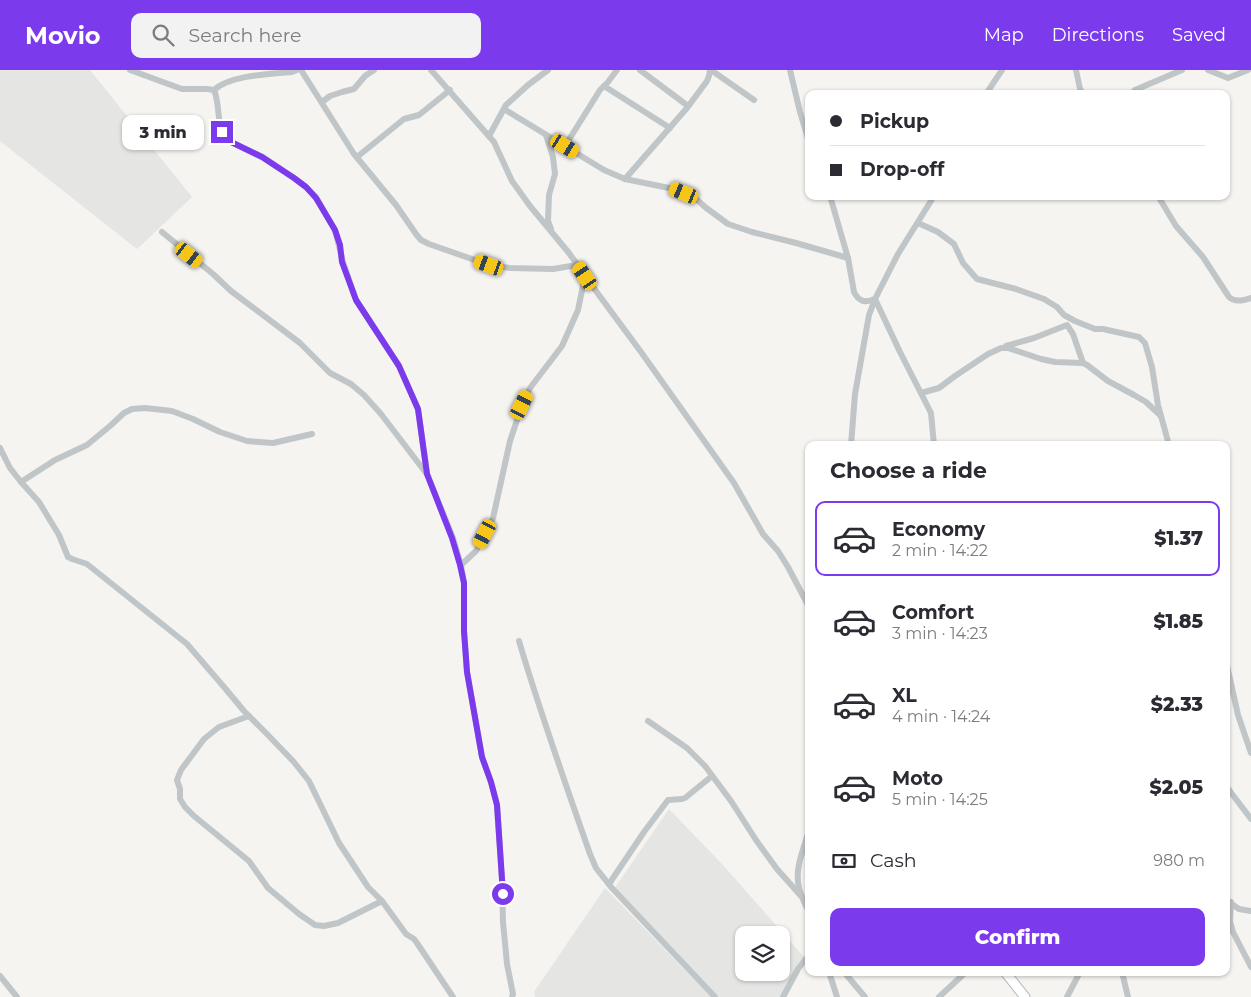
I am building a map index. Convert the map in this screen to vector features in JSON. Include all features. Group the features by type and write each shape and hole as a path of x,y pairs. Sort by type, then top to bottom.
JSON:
{"street":[{"path":"130,70 182,89 214,90 234,80 299,70 357,157 396,205 421,240 489,265 510,268 553,269 577,265"},
{"path":"322,102 330,96 354,89 365,76 374,70"},
{"path":"431,70 490,136 512,181 569,253 734,483 762,534 788,567 805,599"},
{"path":"490,136 506,105 548,70"},
{"path":"565,146 604,86 617,70"},
{"path":"640,70 688,106"},
{"path":"625,179 688,106 706,81 711,70 754,100"},
{"path":"790,70 805,129"},
{"path":"989,90 1002,70"},
{"path":"1076,70 1081,90"},
{"path":"1135,90 1182,70"},
{"path":"1208,70 1228,78 1248,70"},
{"path":"604,86 670,128"},
{"path":"214,90 222,132 225,137 229,141 262,157 306,187 316,198 335,230 340,245 342,262 356,300 399,366 418,409 427,474 452,538 464,583 464,631 468,681 482,757 497,805 503,922 512,997"},
{"path":"357,157 404,119 419,115 450,90"},
{"path":"504,109 604,170 625,179 674,189 694,197 728,224 848,258"},
{"path":"546,135 553,157 555,174 549,195 548,221 554,235"},
{"path":"831,200 848,258 854,292 864,301 867,302 875,299"},
{"path":"851,441 855,394 869,315 898,254 932,200"},
{"path":"1160,200 1176,226 1203,257 1229,297 1232,300 1251,298"},
{"path":"918,223 938,232 954,244 963,263 978,279 1044,298 1057,307 1064,315 1095,329 1139,337 1145,343 1152,367 1158,405 1168,441"},
{"path":"162,232 213,274 230,291 300,343 330,373 351,384 364,395 382,414 427,474"},
{"path":"460,565 476,551 493,518 510,441 522,405 530,388 562,346 578,310 585,276"},
{"path":"875,299 931,413 934,441"},
{"path":"1064,315 1083,363"},
{"path":"922,393 939,388 988,354 1067,325"},
{"path":"1001,348 1008,348 1055,362 1083,363 1108,381 1146,402 1162,417"},
{"path":"21,482 55,460 87,445 124,413 132,409 145,408 172,411 220,432 247,441 273,443 312,434"},
{"path":"0,448 10,468 39,502 59,535 68,557 87,564 186,644 249,716 293,761 309,781 339,843 368,887 382,901 406,934 414,939 452,997"},
{"path":"519,640 538,702 596,868 715,997"},
{"path":"1230,677 1238,715 1251,753"},
{"path":"249,716 219,727 204,739 181,770 177,780 180,789 180,799 185,807 249,861 268,888 315,925 324,926 338,923 382,901"},
{"path":"648,721 688,748 712,776 777,869 801,896"},
{"path":"609,884 668,800 682,800 712,776"},
{"path":"1230,791 1251,818"},
{"path":"805,844 800,860 797,881 805,904"},
{"path":"1230,902 1239,909 1251,911"},
{"path":"1230,921 1232,932 1251,967"},
{"path":"783,997 805,959"},
{"path":"0,976 17,997"},
{"path":"830,976 837,997"},
{"path":"847,976 865,997"},
{"path":"939,997 962,976"},
{"path":"1008,976 1026,997"},
{"path":"1067,997 1078,976"},
{"path":"1123,976 1128,997"}],"shaded area":[{"path":"0,70 90,70 192,197 137,249 0,141"},
{"path":"669,809 723,865 777,926 735,926 735,981 790,981 780,997 717,997 614,889"},
{"path":"605,888 711,997 535,997 534,992"},
{"path":"790,941 804,957 790,980"}],"route":[{"path":"222,132 229,141 262,157 294,178 316,198 335,230 340,245 342,262 356,300 399,366 418,409 427,474 452,538 464,583 464,631 467,672 482,757 497,805 503,894"}]}
